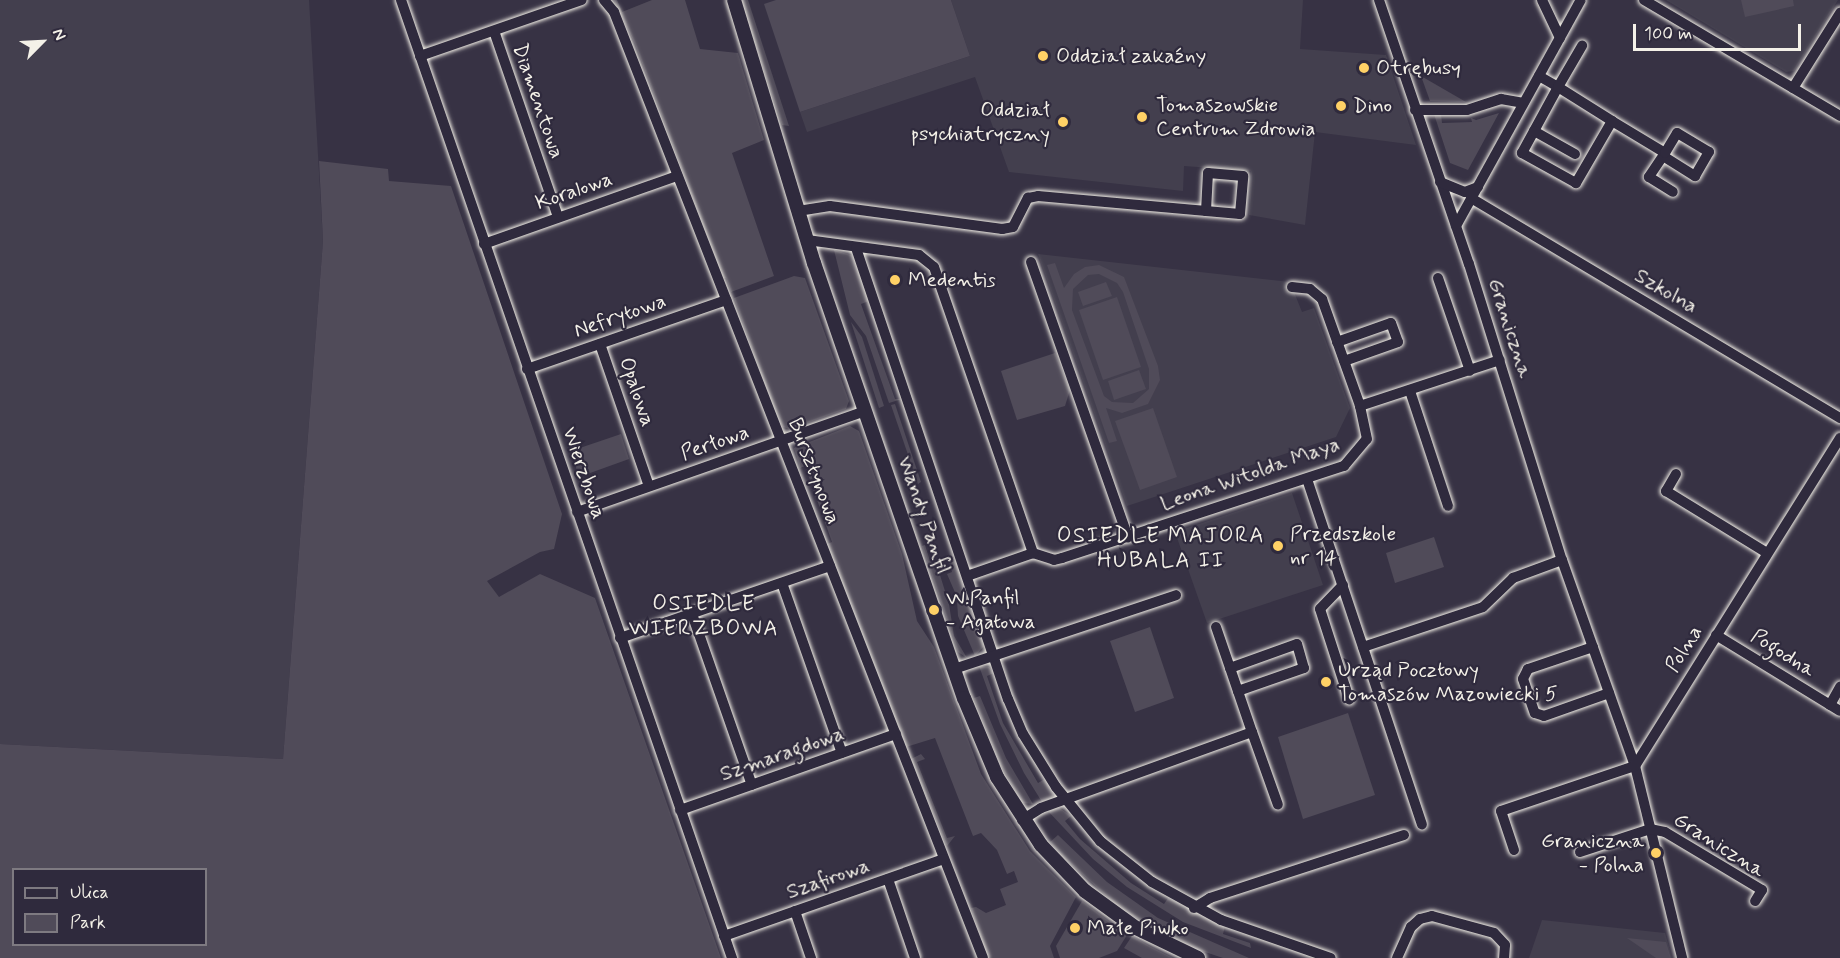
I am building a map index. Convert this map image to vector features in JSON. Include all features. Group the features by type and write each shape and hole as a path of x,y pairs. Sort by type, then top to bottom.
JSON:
{"street":[{"name":"Wierzbowa","path":"401,0 732,958"},
{"name":"Bursztynowa","path":"604,0 614,12 983,958"},
{"name":"Wandy Panfil","path":"734,0 807,240 981,743 1022,820 1062,869 1110,911 1198,958"},
{"name":"Graniczna","path":"1379,0 1500,360 1562,560 1635,766 1682,958"},
{"path":"1542,0 1560,39"},
{"path":"1456,226 1581,0"},
{"path":"1644,0 1840,116"},
{"path":"420,56 579,1"},
{"path":"1793,88 1840,13"},
{"name":"Diamentowa","path":"494,31 558,218"},
{"path":"1582,46 1522,153 1576,183 1612,121"},
{"path":"1539,76 1664,155 1649,177 1673,192"},
{"path":"1415,110 1467,110 1501,99 1524,103"},
{"path":"1534,131 1575,154"},
{"path":"798,211 830,206 1002,229 1013,228 1028,198 1038,196 1206,211 1240,214 1243,176 1209,173 1206,211"},
{"name":"Koralowa","path":"484,244 677,176"},
{"name":"Szkolna","path":"1440,182 1472,195 1840,418"},
{"path":"1449,206 1472,195"},
{"path":"1449,206 1472,195"},
{"path":"807,240 919,255 934,267 1034,553 967,576"},
{"path":"856,248 1020,728 1064,799 1116,857 1194,908 1331,958"},
{"path":"1031,262 1128,537"},
{"path":"1438,278 1470,371"},
{"name":"Leona Witolda Maya","path":"1034,553 1054,560 1307,479 1344,466 1358,454 1367,439 1360,406 1322,299 1310,289 1292,287"},
{"name":"Nefrytowa","path":"527,369 726,300"},
{"path":"1337,342 1391,323 1398,342 1344,361"},
{"name":"Opalowa","path":"600,344 649,486"},
{"path":"1360,406 1500,360"},
{"path":"1410,391 1448,506"},
{"name":"Perłowa","path":"576,512 866,411"},
{"name":"Polna","path":"1635,766 1840,438"},
{"path":"1676,474 1666,490 1767,553"},
{"path":"1307,479 1422,824"},
{"path":"1363,647 1483,608 1513,578 1562,560"},
{"path":"621,638 830,566"},
{"path":"782,583 842,753"},
{"path":"1343,585 1320,609 1349,699"},
{"path":"954,669 1176,595"},
{"path":"692,614 752,785"},
{"path":"1216,627 1278,805"},
{"name":"Pogodna","path":"1716,635 1840,711"},
{"path":"1230,668 1297,644 1304,668 1238,691"},
{"path":"1593,647 1528,669 1523,679 1535,713 1545,716 1609,693"},
{"name":"Pogodna","path":"1830,705 1840,687"},
{"path":"1022,820 1064,799 1252,732"},
{"name":"Szmaragdowa","path":"680,810 896,735"},
{"path":"1514,850 1501,811 1635,766"},
{"name":"Graniczna","path":"1580,852 1650,829 1665,832 1762,890 1755,901"},
{"path":"1194,908 1210,898 1404,835"},
{"name":"Szafirowa","path":"724,936 944,859"},
{"path":"888,879 915,958"},
{"path":"795,911 811,958"},
{"path":"1397,958 1411,927 1420,919 1432,916 1494,933 1505,945 1504,958"}],"shaded area":[{"path":"0,0 309,0 323,241 283,759 0,744"},
{"name":"Tomaszowskie Centrum Zdrowia","path":"951,0 1303,0 1300,49 1386,55 1416,145 1315,132 1305,225 1249,215 1251,171 1184,166 1183,191 1009,172 975,77 807,132 800,112 970,56"},
{"path":"1666,0 1838,0 1794,71 1786,72"},
{"path":"1038,254 1290,282 1302,312 1314,308 1350,408 1336,437 1127,506"},
{"path":"1292,493 1323,585 1207,623 1175,532"},
{"path":"1542,920 1665,933 1672,958 1529,958"}],"green space":[{"path":"614,0 617,0 622,12 652,0 685,0 700,49 738,53 764,140 732,153 774,276 731,292 726,278 723,278 635,44"},
{"path":"741,0 748,0 789,126 782,125"},
{"path":"776,0 951,0 970,56 800,112 764,4"},
{"path":"1741,0 1793,0 1794,6 1745,17"},
{"path":"1421,76 1466,102 1430,101"},
{"path":"1499,113 1468,170 1450,163 1434,114 1441,114 1442,123 1472,122 1471,118 1476,120"},
{"path":"319,161 388,169 389,181 451,186 562,514 554,549 540,552 487,581 499,597 540,574 595,598 721,958 0,958 0,744 283,759 323,241"},
{"path":"834,250 854,256 869,301 861,304 895,399 902,399 889,403 866,336 850,315"},
{"path":"1055,263 1064,288 1074,274 1085,267 1099,265 1124,277 1158,366 1160,380 1148,404 1122,413 1106,408 1117,441 1109,443 1047,265","holes":["1099,274 1117,283 1123,292 1149,369 1149,389 1133,403 1112,402 1104,396 1072,310 1073,289 1088,275"]},
{"path":"794,276 805,278 849,401 846,409 790,429 783,427 775,412 734,298"},
{"path":"1106,282 1112,296 1083,306 1078,292"},
{"path":"1117,297 1141,367 1103,380 1079,310"},
{"path":"851,322 862,337 884,406 879,408"},
{"path":"1055,353 1070,390 1065,406 1017,420 1001,371"},
{"path":"1139,370 1146,389 1114,400 1108,381"},
{"path":"895,404 921,482 918,484 891,405"},
{"path":"1153,408 1177,477 1140,490 1115,421"},
{"path":"850,426 859,431 902,554 917,621 934,647 981,774 1030,851 1076,897 1050,946 1054,958 988,958 971,908 976,907 986,913 1006,905 1000,889 1018,882 1014,871 1007,874 997,850 981,833 973,836 935,738 906,747 825,545 832,542 805,466 800,468 794,448"},
{"path":"621,434 629,459 579,477 571,451"},
{"path":"1434,537 1444,567 1395,583 1386,553"},
{"path":"925,545 930,561 935,559 949,604 954,636 967,658 958,652 922,546"},
{"path":"956,561 967,593 957,597 947,574 952,572 949,563"},
{"path":"968,597 984,646 975,656 958,616 957,601"},
{"path":"1150,627 1174,698 1135,712 1110,641"},
{"path":"979,666 989,667 994,673 987,676 1003,723 1038,783 1045,779 1054,793 1052,798 1042,802 1024,773 1000,724"},
{"path":"980,696 1006,758 1033,804 1022,803 999,762 974,698"},
{"path":"1348,713 1375,795 1303,819 1278,737"},
{"path":"921,754 925,759 917,762 947,838 955,836 947,846 911,759"},
{"path":"1058,807 1071,816 1065,821 1080,839 1131,883 1164,904 1168,898 1225,926 1223,934 1250,943 1251,948 1183,922 1127,887 1093,859 1048,811"},
{"path":"1058,835 1107,882 1158,918 1249,958 1223,958 1196,949 1122,910 1061,855 1050,842"},
{"path":"1082,901 1127,935 1117,951 1099,958 1060,958 1056,946"},
{"path":"1132,936 1173,958 1142,958 1124,948"},
{"path":"1627,938 1666,942 1671,958 1656,958"}],"place":[{"name":"Oddział zakaźny","path":"1043,56"},
{"name":"Otrębusy","path":"1364,68"},
{"name":"Dino","path":"1341,106"},
{"name":"Tomaszowskie Centrum Zdrowia","path":"1142,117"},
{"name":"Oddział psychiatryczny","path":"1063,122"},
{"name":"Medentis","path":"895,280"},
{"name":"Przedszkole nr 14","path":"1278,546"},
{"name":"W.Panfil - Agatowa","path":"934,610"},
{"name":"Urząd Pocztowy Tomaszów Mazowiecki 5","path":"1326,682"},
{"name":"Graniczna - Polna","path":"1656,853"},
{"name":"Małe Piwko","path":"1075,928"}],"district":[{"name":"OSIEDLE MAJORA HUBALA II","path":"1161,548"},
{"name":"OSIEDLE WIERZBOWA","path":"704,616"}]}
